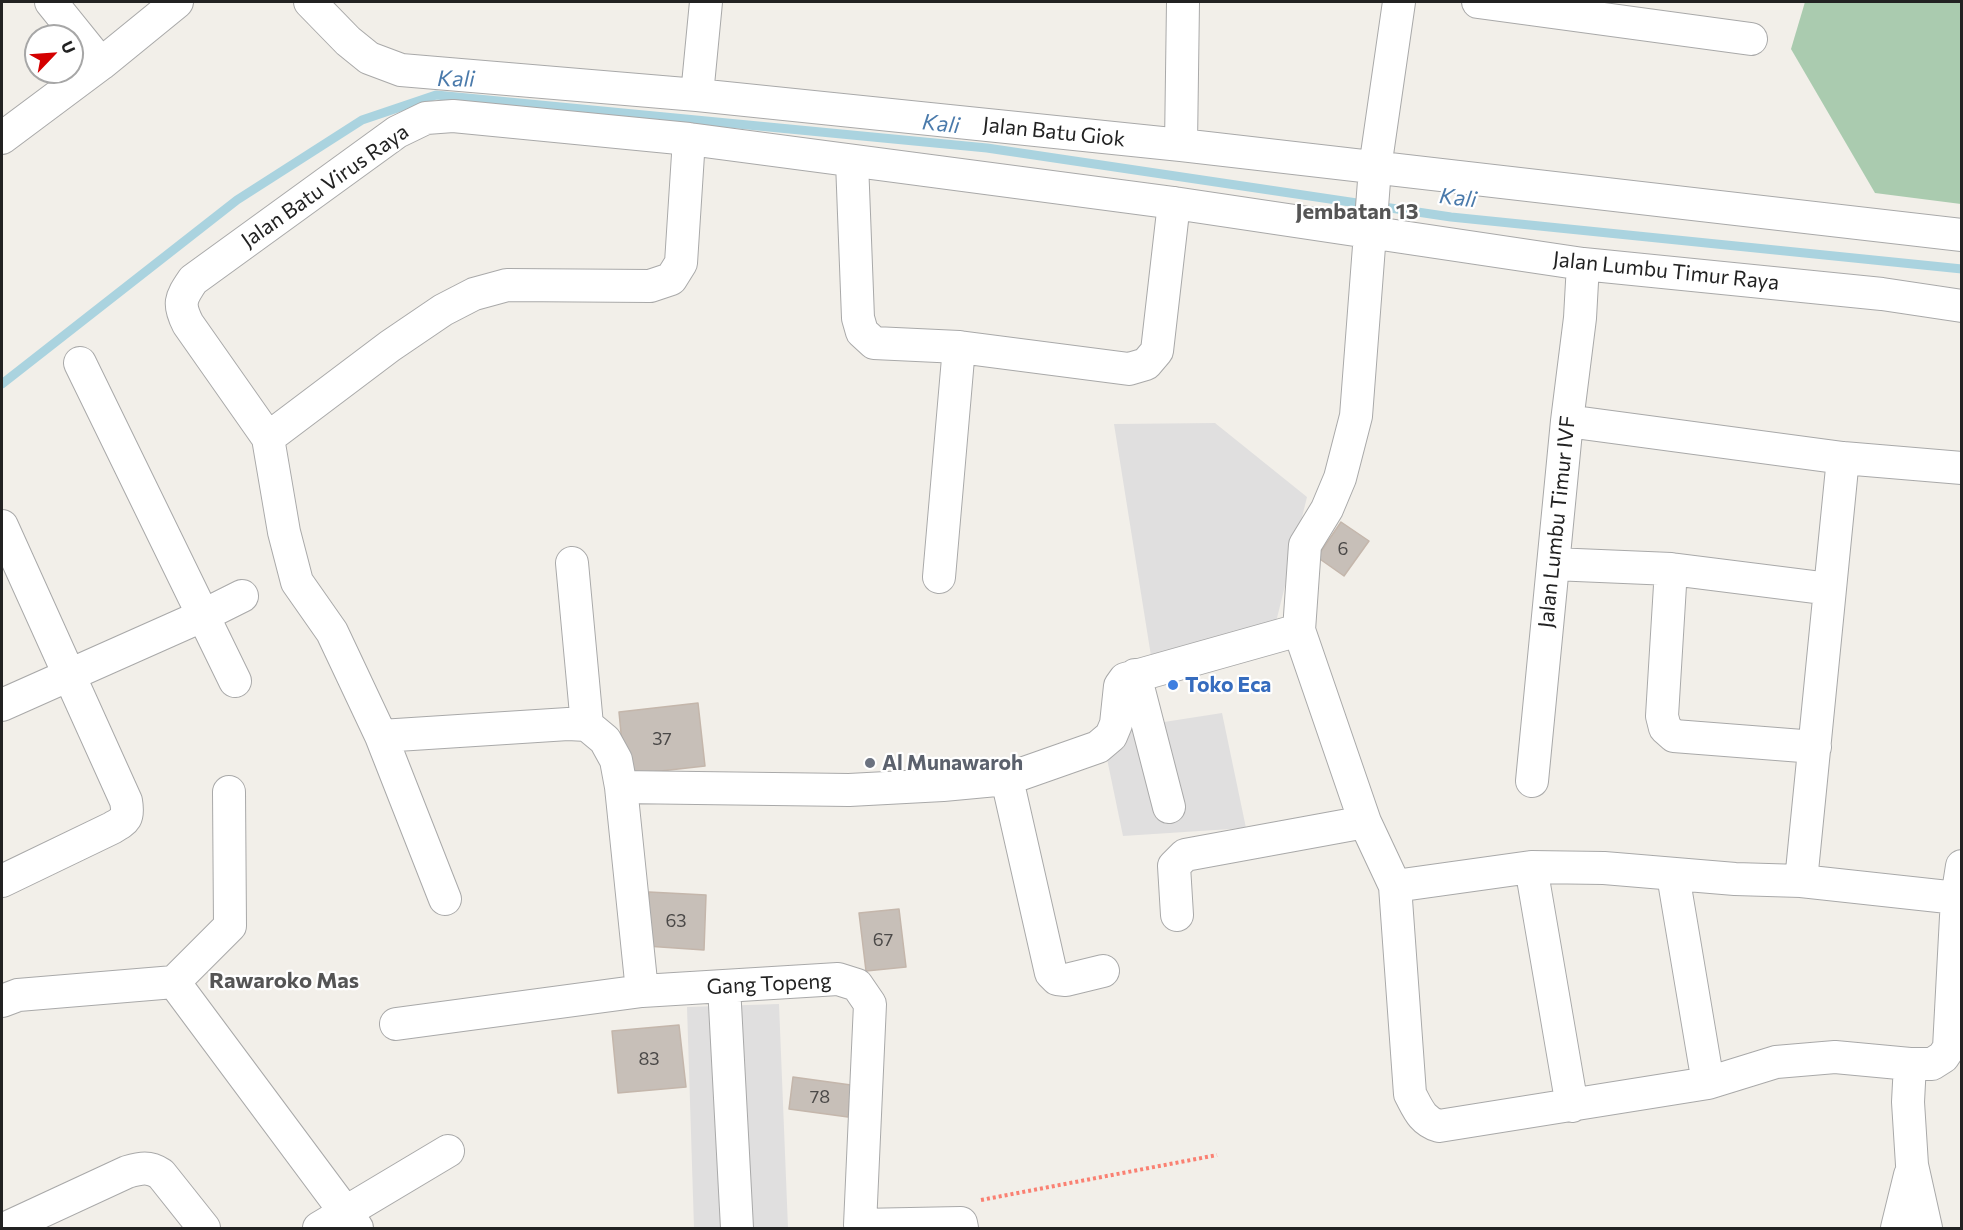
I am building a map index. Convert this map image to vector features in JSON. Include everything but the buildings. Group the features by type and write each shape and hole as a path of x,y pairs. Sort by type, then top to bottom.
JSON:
{"street":[{"path":"51,2 101,64"},
{"path":"2,138 101,64 177,2"},
{"name":"Jalan Batu Giok","path":"310,2 348,41 369,58 401,70 697,95 1181,145 1375,178"},
{"path":"697,95 706,2"},
{"path":"1181,145 1183,2"},
{"path":"1399,2 1375,178 1356,416 1341,478 1327,509 1305,545 1299,630 1365,822 1395,886 1410,1094 1419,1113 1428,1123 1439,1126 1708,1083 1776,1062 1835,1057 1932,1064 1943,1058 1948,1048 1957,898 1962,866"},
{"path":"1478,2 1613,11 1751,39"},
{"name":"Jalan Batu Virus Raya","path":"268,438 188,324 181,309 182,295 193,280 397,132 426,118 453,116 689,140 1174,203"},
{"path":"445,899 381,736 332,632 297,582 284,532 268,438 390,346 443,310 474,294 507,285 650,286 670,279 681,263 689,140"},
{"path":"852,162 858,318 862,332 874,343 959,347 1129,369 1146,364 1157,351 1174,203"},
{"path":"1375,178 1962,235"},
{"name":"Jalan Lumbu Timur Raya","path":"1174,203 1372,228 1583,264 1882,294 1962,306"},
{"name":"Jalan Lumbu Timur IVF","path":"1532,781 1567,422 1580,318 1583,264"},
{"path":"939,577 959,347"},
{"path":"80,363 235,681"},
{"path":"1567,422 1843,458 1962,468"},
{"path":"1801,881 1843,458"},
{"path":"2,529 126,801 128,812 125,821 2,881"},
{"path":"572,563 587,725"},
{"path":"1553,564 1671,569 1830,589"},
{"path":"1671,569 1662,716 1665,728 1674,736 1815,747"},
{"path":"2,705 242,596"},
{"path":"621,787 849,790 933,786 1007,778 1098,747 1111,736 1116,723 1120,686 1125,679 1299,630"},
{"path":"1135,675 1169,807"},
{"path":"381,736 568,724 587,725 605,740 616,760 621,787 642,991"},
{"path":"1007,778 1051,973 1057,979 1066,980 1103,972"},
{"path":"2,1001 18,995 174,982 230,926 229,792"},
{"path":"1177,915 1174,866 1185,855 1365,822"},
{"path":"1395,886 1531,867 1604,868 1673,875 1801,881 1957,898"},
{"path":"1531,867 1572,1106"},
{"path":"1673,875 1708,1083"},
{"name":"Gang Topeng","path":"396,1024 642,991 838,979 857,985 870,1004 860,1225 961,1226"},
{"path":"174,982 340,1223 448,1151"},
{"path":"724,986 737,1228"},
{"path":"1910,1064 1908,1102 1912,1165 1926,1228"},
{"path":"1897,1228 1912,1165"},
{"path":"6,1228 127,1172 152,1168 161,1174 204,1228"}],"path":[{"path":"961,1226 964,1204 1217,1155"}],"shaded area":[{"path":"1215,423 1307,497 1276,622 1151,656 1114,424"},
{"path":"1222,713 1246,828 1123,836 1106,754 1119,729"},
{"path":"779,1004 788,1228 694,1228 687,1007"}],"green space":[{"path":"1805,2 1961,2 1961,204 1875,193 1791,49"}],"waterway":[{"name":"Kali","path":"2,384 237,200 362,120 436,95 987,148 1451,217 1962,269"}],"place":[{"name":"Toko Eca","path":"1173,685"},
{"name":"Al Munawaroh","path":"870,763"}],"district":[{"name":"Jembatan 13","path":"1357,212"},
{"name":"Rawaroko Mas","path":"284,981"}]}
